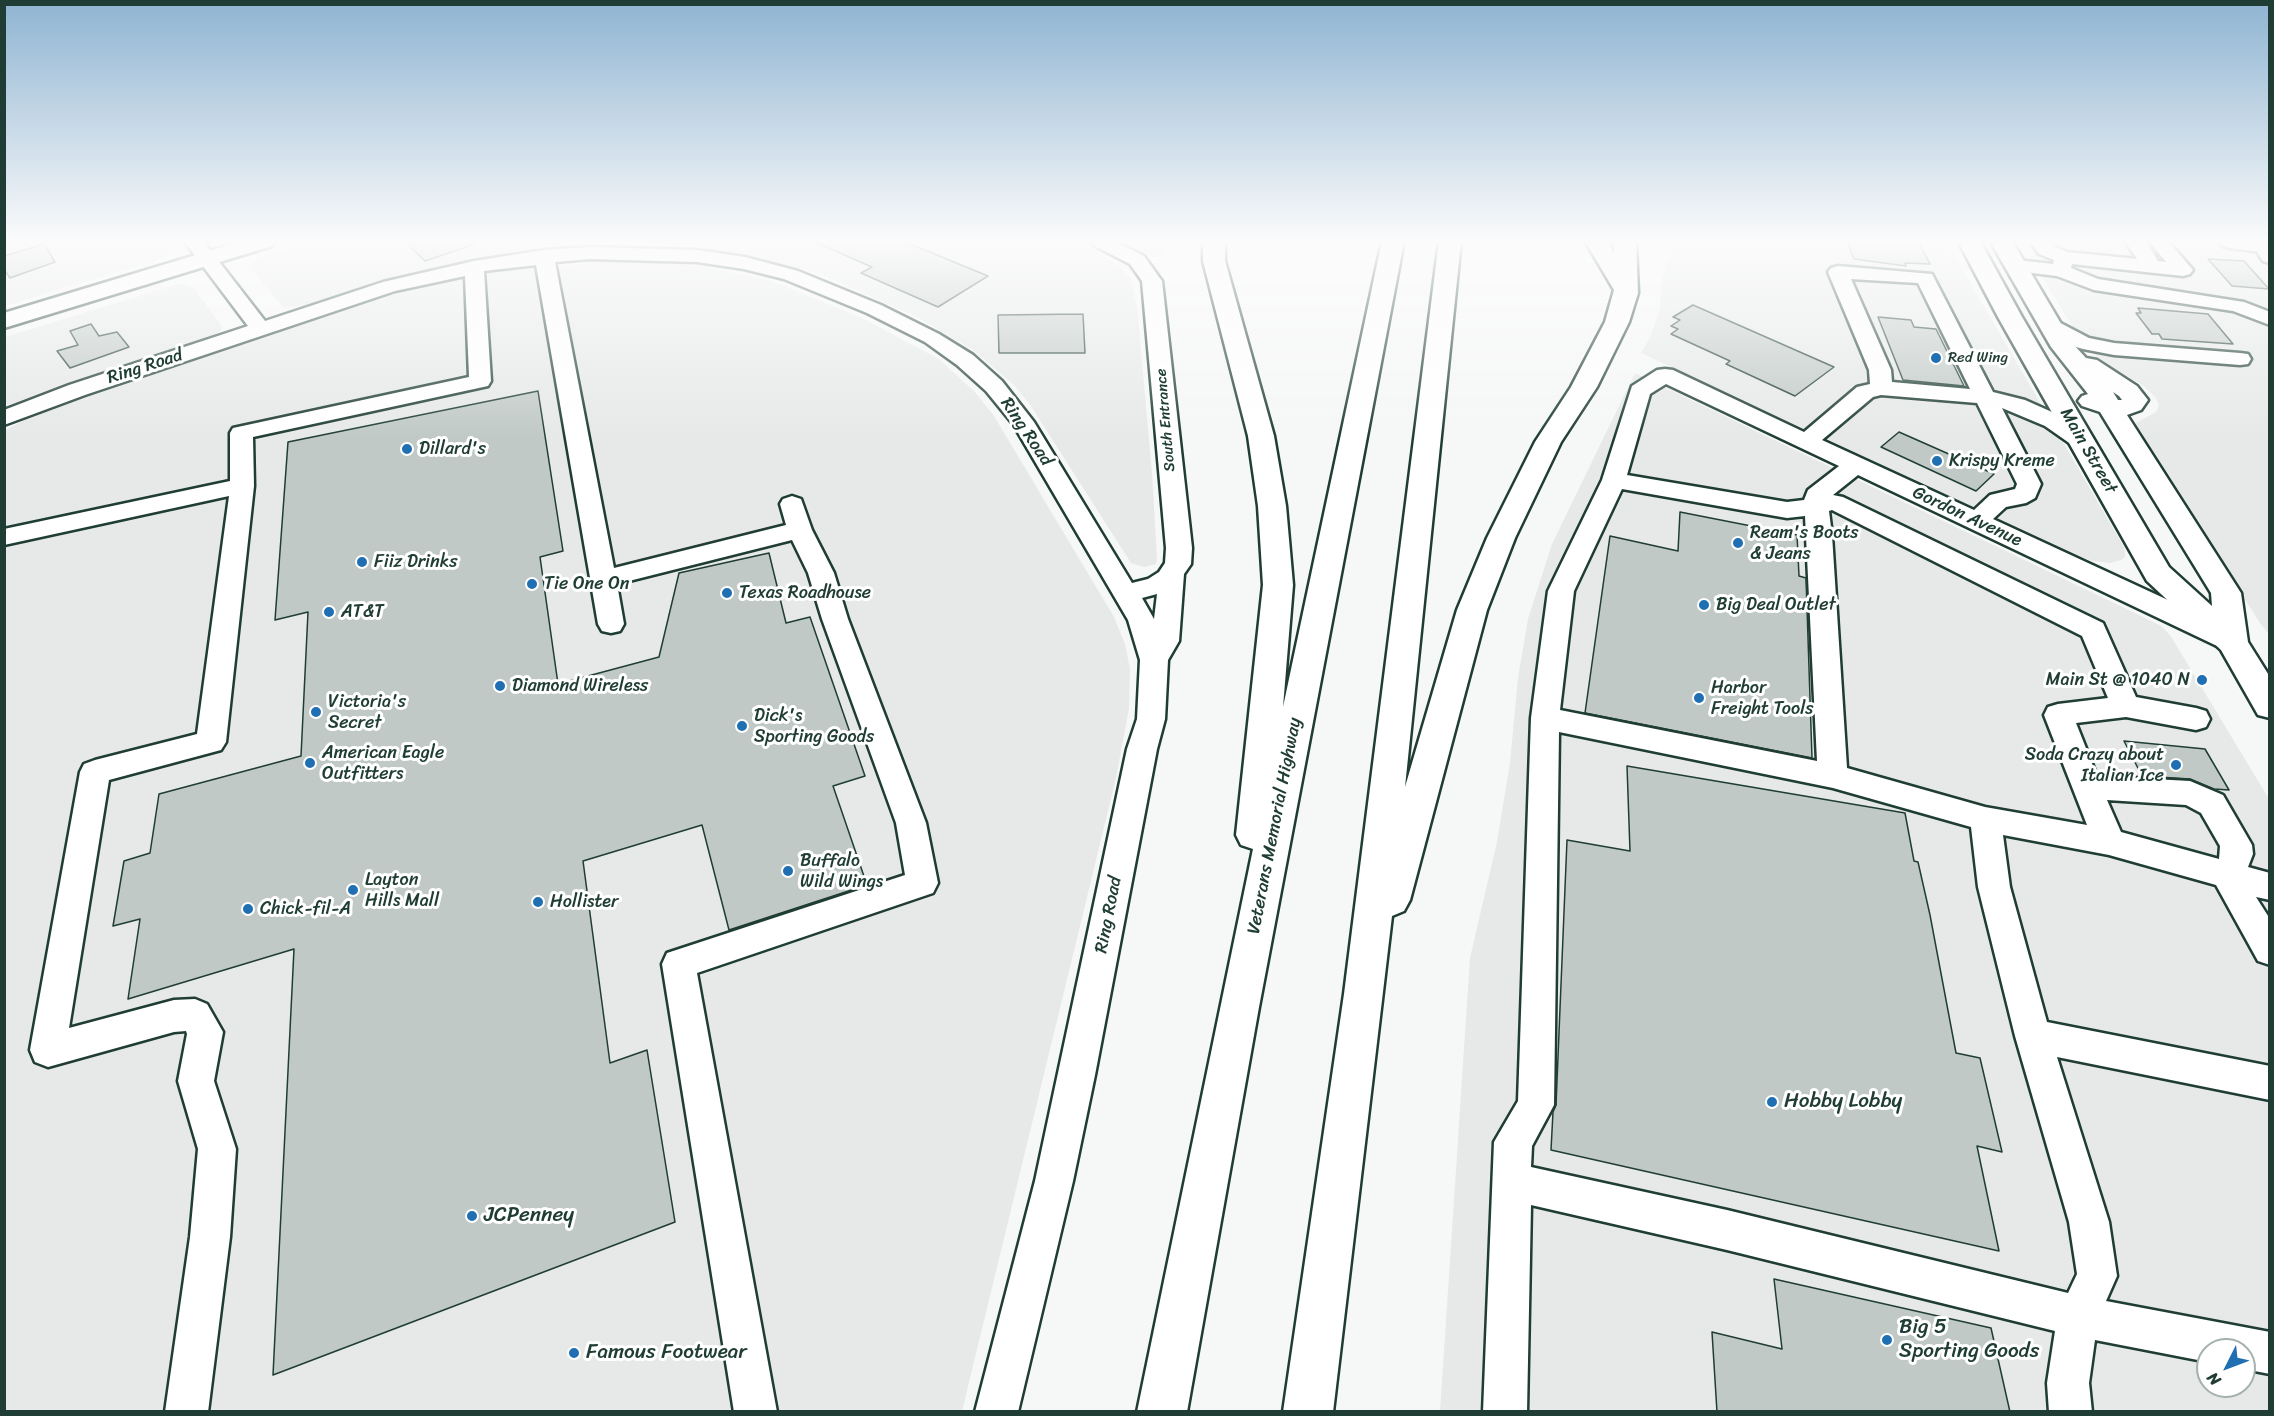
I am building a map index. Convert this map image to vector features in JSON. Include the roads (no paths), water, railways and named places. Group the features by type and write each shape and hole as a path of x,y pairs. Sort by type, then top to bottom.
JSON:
{"main road":[{"path":"4,321 42,307"},
{"path":"1227,307 1262,436 1272,506 1278,585 1239,1007"},
{"name":"Veterans Memorial Highway","path":"1162,1412 1239,1007 1380,307"},
{"path":"1308,1412 1364,994 1442,307"},
{"path":"1364,994 1472,610 1501,538 1548,442 1584,387 1617,322 1622,307"},
{"name":"Main Street","path":"2004,307 2158,574 2232,642 2270,706"},
{"name":"Main Street","path":"2040,307 2064,347 2095,384 2110,407 2226,594 2232,642"},
{"path":"2010,317 2046,345 2081,395 2110,407 2127,408 2134,404 2135,400 2128,391 2064,347"},
{"name":"Gordon Avenue","path":"2232,642 2270,660"}],"street":[{"path":"244,307 261,329"},
{"name":"Ring Road","path":"4,418 56,398 327,307"},
{"path":"4,433 250,344 336,321 370,307"},
{"path":"186,1412 210,1237 217,1149 196,1081 205,1032 195,1015 174,1016 48,1050 95,772 211,742 242,486 241,433 480,381 476,307"},
{"path":"553,307 611,624"},
{"name":"Ring Road","path":"869,307 932,338 965,360 1001,394 1023,422 1126,594 1145,629 1154,660 1151,719 1140,760 1081,1054 1054,1180 996,1412"},
{"name":"South Entrance","path":"1154,660 1165,641 1172,575 1178,564 1179,548 1155,307"},
{"path":"1853,307 1880,370 1881,388"},
{"path":"1940,307 2029,484 2026,493 2017,498 1999,500 1976,522"},
{"path":"2240,307 2270,319"},
{"path":"2049,323 2080,343 2114,349 2240,359"},
{"path":"2109,378 2100,357 2114,349"},
{"name":"Gordon Avenue","path":"1614,480 1640,391 1665,375 2232,642"},
{"path":"1807,441 1865,392 1881,388 1987,397 2037,394 2045,375"},
{"path":"1987,397 2017,405 2045,417 2082,442"},
{"path":"1833,776 1820,535 1816,507 1817,495 1855,465"},
{"path":"1505,1412 1513,1142 1536,1105 1545,718 1561,591 1614,480 1787,510 1816,507 1834,501 2093,630 2126,706"},
{"path":"4,537 242,486"},
{"path":"603,579 796,517 821,573 835,619 911,824 922,883 679,964 756,1412"},
{"path":"1126,594 1157,585 1172,575"},
{"path":"2109,842 2058,715 2126,706 2196,719"},
{"path":"1545,718 1833,776 1985,819 2109,842 2270,887"},
{"path":"2087,787 2190,793 2206,800 2218,810 2236,845 2237,854 2228,877"},
{"path":"1985,819 1994,887 2033,1036 2089,1222 2097,1276 2078,1316 2068,1383 2071,1412"},
{"path":"2228,877 2270,951"},
{"path":"2033,1036 2270,1083"},
{"path":"1512,1182 1727,1230 2078,1316 2270,1353"}],"place":[{"name":"Red Wing","path":"1936,358"},
{"name":"Dillard's","path":"407,449"},
{"name":"Krispy Kreme","path":"1937,461"},
{"name":"Ream's Boots & Jeans","path":"1738,543"},
{"name":"Fiiz Drinks","path":"362,562"},
{"name":"Tie One On","path":"532,584"},
{"name":"Texas Roadhouse","path":"727,593"},
{"name":"Big Deal Outlet","path":"1704,605"},
{"name":"AT&T","path":"329,612"},
{"name":"Main St @ 1040 N","path":"2202,680"},
{"name":"Diamond Wireless","path":"500,686"},
{"name":"Harbor Freight Tools","path":"1699,698"},
{"name":"Victoria's Secret","path":"316,712"},
{"name":"Dick's Sporting Goods","path":"742,726"},
{"name":"American Eagle Outfitters","path":"310,763"},
{"name":"Soda Crazy about Italian Ice","path":"2176,765"},
{"name":"Buffalo Wild Wings","path":"788,871"},
{"name":"Layton Hills Mall","path":"353,890"},
{"name":"Hollister","path":"538,902"},
{"name":"Chick-fil-A","path":"248,909"},
{"name":"Hobby Lobby","path":"1772,1102"},
{"name":"JCPenney","path":"472,1216"},
{"name":"Big 5 Sporting Goods","path":"1887,1340"},
{"name":"Famous Footwear","path":"574,1353"}]}
